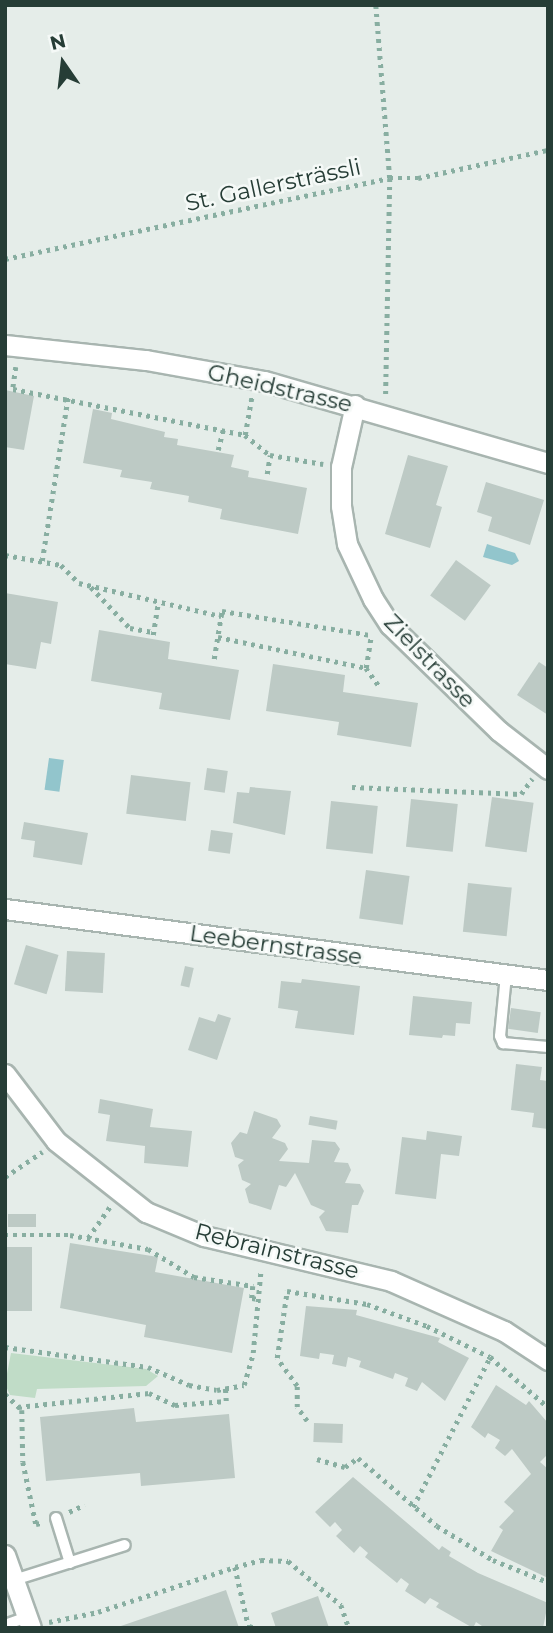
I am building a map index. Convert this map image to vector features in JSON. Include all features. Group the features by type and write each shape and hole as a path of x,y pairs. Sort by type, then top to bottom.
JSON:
{"street":[{"name":"Gheidstrasse","path":"12,345 146,360 255,379 382,412 548,463"},
{"name":"Zielstrasse","path":"355,405 341,467 347,544 390,625 499,731 545,767"},
{"name":"Leebernstrasse","path":"5,909 548,980"},
{"name":"Rebrainstrasse","path":"5,1074 56,1141 146,1212 204,1236 391,1281 504,1331 548,1360"},
{"path":"5,1555 35,1623"}],"lane":[{"path":"506,975 500,1036 503,1043 548,1048"},
{"path":"56,1518 70,1563"},
{"path":"14,1580 125,1545"},
{"path":"5,1625 35,1623"}],"path":[{"path":"376,5 390,177 388,390 382,412"},
{"name":"St. Gallersträssli","path":"5,259 390,177 418,178 548,150"},
{"path":"12,345 13,389 68,397 245,435 270,455 341,467"},
{"path":"245,435 255,379"},
{"path":"42,561 68,397"},
{"path":"219,450 223,430"},
{"path":"267,474 270,455"},
{"path":"5,555 61,565 79,583 221,615"},
{"path":"90,586 130,628 153,634 158,601"},
{"path":"214,659 222,611 371,635 390,625"},
{"path":"366,668 371,635"},
{"path":"218,637 366,668 380,687"},
{"path":"352,787 521,794 545,767"},
{"path":"5,1177 56,1141"},
{"path":"88,1238 104,1216"},
{"path":"5,1235 88,1238 148,1249 194,1276 253,1286 252,1297 258,1299"},
{"path":"5,1347 148,1367 190,1385 225,1388 244,1385 253,1353 263,1250"},
{"path":"307,1420 298,1407 297,1386 277,1358 287,1291 367,1304 427,1326 490,1357 548,1407"},
{"path":"413,1507 504,1331"},
{"path":"18,1407 149,1393 175,1405 226,1401 225,1388"},
{"path":"5,1394 18,1407 23,1462 36,1524 84,1505"},
{"path":"317,1459 345,1467 358,1458 413,1507 493,1560 548,1582"},
{"path":"35,1623 99,1612 261,1560 288,1561 341,1605 349,1628"},
{"path":"235,1567 251,1627"}],"green space":[{"path":"11,1353 146,1369 158,1376 146,1386 37,1389 35,1398 10,1395 5,1384"}],"water":[{"path":"487,544 515,553 519,561 512,565 483,557"},
{"path":"49,758 64,760 59,792 45,790"}],"building":[{"path":"5,390 34,396 24,450 5,447"},
{"path":"93,409 112,413 111,419 165,432 164,437 178,439 177,445 234,455 231,467 249,471 248,477 307,488 298,534 220,519 222,509 188,502 189,496 150,489 152,482 120,477 122,470 83,463"},
{"path":"408,455 448,466 436,505 442,507 430,548 385,534"},
{"path":"486,482 544,500 530,545 488,531 492,517 477,512"},
{"path":"456,560 491,585 465,621 430,596"},
{"path":"5,593 58,602 51,644 41,642 36,669 5,664"},
{"path":"99,630 170,642 168,659 239,670 230,720 159,709 162,693 91,681"},
{"path":"539,662 548,668 548,715 517,695"},
{"path":"273,664 345,675 343,692 418,703 411,747 337,735 339,722 266,711"},
{"path":"207,768 228,771 225,793 204,790"},
{"path":"131,775 191,782 186,821 126,814"},
{"path":"250,787 291,791 285,835 233,823 237,792 249,793"},
{"path":"492,797 534,803 527,852 485,847"},
{"path":"411,799 458,804 453,852 406,847"},
{"path":"331,801 378,806 373,854 326,849"},
{"path":"24,822 88,833 82,865 33,857 35,841 21,839"},
{"path":"211,830 233,833 230,854 208,851"},
{"path":"366,870 410,876 403,925 359,919"},
{"path":"468,883 512,888 507,936 463,932"},
{"path":"26,945 59,955 47,994 14,984"},
{"path":"67,951 105,953 103,993 65,991"},
{"path":"185,966 194,968 189,988 181,985"},
{"path":"302,979 360,986 354,1035 295,1028 298,1011 278,1008 281,981 301,983"},
{"path":"413,996 472,1002 470,1024 456,1023 455,1036 443,1035 442,1038 409,1035"},
{"path":"511,1008 541,1012 538,1033 508,1029"},
{"path":"218,1014 231,1018 217,1060 188,1050 199,1017 215,1022"},
{"path":"516,1064 542,1067 540,1080 548,1081 548,1129 532,1127 534,1113 511,1110"},
{"path":"100,1099 153,1109 150,1127 192,1131 188,1167 144,1163 145,1146 106,1141 110,1115 98,1113"},
{"path":"254,1111 277,1119 281,1126 272,1138 285,1143 288,1149 279,1161 309,1163 312,1140 335,1142 340,1149 334,1162 348,1163 351,1170 345,1183 360,1184 364,1191 358,1205 352,1205 348,1233 326,1231 319,1217 325,1211 311,1205 295,1173 286,1187 279,1185 271,1210 249,1203 245,1189 251,1184 242,1180 238,1165 244,1160 235,1157 231,1143 240,1132 247,1134"},
{"path":"310,1116 338,1121 336,1130 308,1125"},
{"path":"427,1131 462,1136 459,1156 441,1154 436,1199 395,1194 402,1137 426,1140"},
{"path":"8,1214 36,1214 36,1227 8,1227"},
{"path":"70,1243 158,1257 155,1272 244,1288 232,1353 144,1337 146,1325 60,1308"},
{"path":"5,1247 32,1247 32,1311 5,1311"},
{"path":"306,1306 357,1310 356,1315 440,1338 438,1342 469,1358 445,1401 422,1382 417,1391 405,1386 408,1378 395,1373 393,1379 359,1367 361,1361 348,1357 346,1367 332,1364 334,1355 320,1353 319,1359 300,1356"},
{"path":"496,1385 526,1405 529,1401 548,1423 548,1454 540,1462 548,1469 548,1578 491,1551 503,1530 499,1527 514,1511 504,1502 531,1474 512,1449 505,1456 495,1448 500,1440 488,1433 485,1438 471,1427"},
{"path":"134,1408 136,1422 229,1414 235,1478 141,1486 140,1473 46,1481 40,1417"},
{"path":"314,1423 343,1424 342,1443 313,1442"},
{"path":"353,1477 439,1550 442,1546 451,1552 449,1556 478,1573 548,1603 543,1628 485,1628 476,1622 473,1628 436,1607 439,1603 430,1598 425,1604 405,1591 409,1584 401,1578 397,1583 365,1557 368,1553 360,1546 354,1553 336,1536 342,1530 335,1522 330,1527 315,1512"},
{"path":"226,1590 239,1628 118,1628 118,1627"},
{"path":"318,1596 329,1628 276,1628 271,1613"}]}
